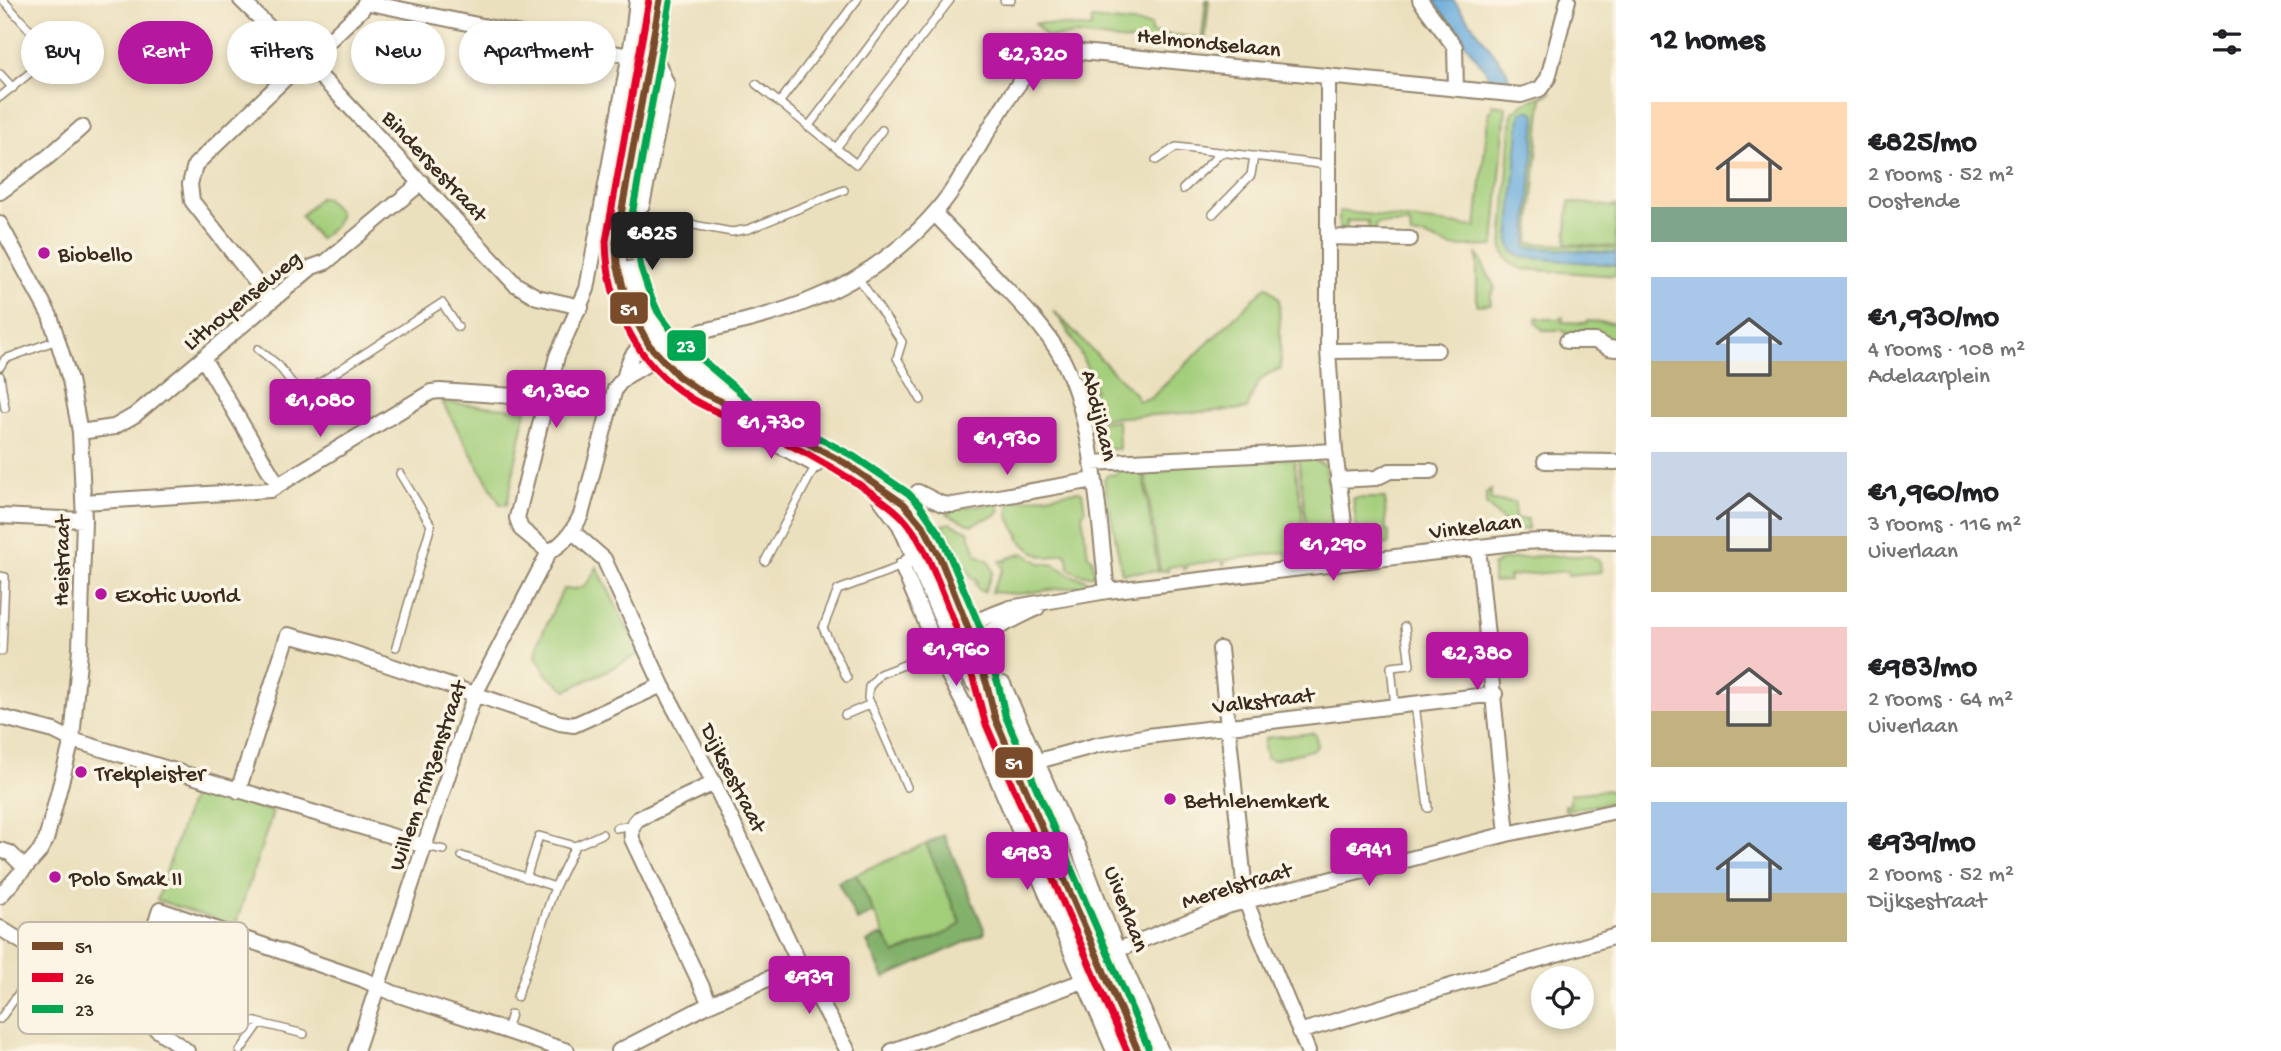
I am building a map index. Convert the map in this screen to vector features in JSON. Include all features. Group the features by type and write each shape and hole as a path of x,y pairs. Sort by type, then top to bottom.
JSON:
{"main road":[{"path":"656,345 631,315 620,279 616,250 626,212 660,0"},
{"name":"Uiverlaan","path":"656,345 686,382 726,405 748,413"},
{"name":"Uiverlaan","path":"656,345 688,362 748,413 820,459 866,477 902,502 918,520 937,552 958,638"},
{"name":"Uiverlaan","path":"866,477 902,524 909,561 958,638 984,689 1138,1051"}],"street":[{"name":"Bindersestraat","path":"241,0 262,21"},
{"path":"549,552 521,529 517,518 557,356 587,289 637,0"},
{"path":"1420,0 1455,47 1456,89"},
{"name":"Helmondselaan","path":"700,332 809,301 858,275 894,251 935,214 1015,87 1033,63 1052,47 1511,96 1540,89 1548,78 1568,0"},
{"path":"337,32 362,9 365,1 629,56"},
{"path":"1328,76 1328,351 1335,451 1346,548"},
{"path":"271,302 192,201 190,184 195,165 279,84"},
{"name":"Bindersestraat","path":"327,84 422,182 515,284 537,297 580,307"},
{"path":"0,192 48,157 82,127"},
{"name":"Lithoyenseweg","path":"80,432 114,426 135,415 203,358 244,332 271,302 313,267 326,262 422,182"},
{"name":"Abdijlaan","path":"935,214 1041,325 1060,354 1081,414 1091,463 1107,591"},
{"name":"Heistraat","path":"0,224 50,316 70,380 80,432 84,502 80,649 72,740 46,840 39,852 0,896"},
{"path":"1328,237 1410,239"},
{"path":"1567,341 1595,341 1616,349"},
{"path":"572,531 581,515 611,396 625,376 628,359 656,345"},
{"path":"1328,351 1437,350"},
{"path":"203,358 273,477"},
{"path":"84,502 270,489 431,392 440,390 527,397 545,401"},
{"name":"Uiverlaan","path":"726,405 743,426 820,459"},
{"path":"1091,463 1335,451"},
{"path":"1545,461 1616,462"},
{"path":"1338,480 1376,478 1390,471 1431,471"},
{"path":"918,492 953,505 1094,480"},
{"path":"0,516 84,520"},
{"name":"Willem Prinzenstraat","path":"356,1051 475,694 549,552 561,545 572,531"},
{"name":"Dijksestraat","path":"572,531 604,559 662,685 714,783 800,965 848,1051"},
{"name":"Vinkelaan","path":"958,638 989,632 1049,602 1107,591 1478,547 1544,541 1616,542"},
{"path":"1478,547 1495,694 1507,834"},
{"path":"238,791 288,635 392,661 475,694 560,723 574,724 662,685"},
{"name":"Uiverlaan","path":"958,638 972,720 1114,1051"},
{"path":"1220,649 1246,902 1307,1051"},
{"name":"Uiverlaan","path":"984,689 1003,684 1065,826 1078,847 1117,950 1161,1051"},
{"path":"972,720 984,689"},
{"name":"Valkstraat","path":"1038,761 1097,745 1228,726 1495,694"},
{"path":"0,717 54,731 72,740 425,846"},
{"path":"710,1004 632,839 632,825 638,819 714,783"},
{"name":"Merelstraat","path":"1117,950 1227,906 1507,834 1616,811"},
{"path":"0,850 10,853 25,867"},
{"path":"156,922 160,910 194,922"},
{"path":"0,928 18,939"},
{"path":"1299,1032 1616,936"},
{"path":"248,941 567,1051"},
{"path":"619,1051 636,1047 710,1004 800,965"},
{"path":"892,1051 1083,981"},
{"path":"163,1034 187,1051"}],"lane":[{"path":"0,97 52,55 4,0"},
{"path":"779,103 857,0"},
{"path":"808,127 904,0"},
{"path":"835,148 950,0"},
{"path":"1004,0 1011,0"},
{"path":"0,74 13,88"},
{"path":"756,83 856,164 882,130"},
{"path":"1156,160 1176,147 1328,165"},
{"path":"1183,188 1222,152"},
{"path":"1213,214 1251,175 1254,156"},
{"path":"626,212 732,232 749,229 844,190"},
{"path":"858,275 902,342 897,358 921,400"},
{"path":"258,349 278,365 301,394 442,303 458,327"},
{"path":"0,367 5,359 57,340"},
{"path":"0,376 5,408"},
{"path":"765,561 820,459"},
{"path":"396,648 431,525 400,474"},
{"path":"847,678 823,628 838,590 909,561"},
{"path":"0,576 5,577 1,651"},
{"path":"1395,706 1391,667 1409,665 1405,627"},
{"path":"907,788 868,698 869,687 880,674 958,638"},
{"path":"845,715 871,704"},
{"path":"1415,704 1428,808"},
{"path":"616,828 632,825"},
{"path":"526,878 540,836 575,846 602,834"},
{"path":"425,846 444,850"},
{"path":"517,997 555,887 575,846"},
{"path":"462,856 555,887"},
{"path":"0,1019 18,994"},
{"path":"505,1031 511,1014"},
{"path":"248,1019 304,1034"},
{"path":"240,1051 260,1023"}],"green space":[{"path":"1206,0 1209,0 1204,49 1074,35 1048,38 1035,24 1091,28 1092,19 1151,25 1151,33 1202,38"},
{"path":"1552,92 1542,97 1529,243 1616,248 1616,253 1526,248 1522,112 1509,241 1521,257 1616,265 1616,276 1522,269 1510,263 1502,249 1512,113 1524,103"},
{"path":"1492,104 1506,106 1494,246 1451,247 1424,236 1411,236 1410,224 1376,224 1375,236 1369,233 1368,221 1347,221 1346,230 1339,230 1339,211 1476,227"},
{"path":"319,198 326,198 339,212 339,217 319,239 301,216"},
{"path":"1569,202 1615,207 1616,204 1616,247 1566,244"},
{"path":"1477,253 1495,288 1490,297 1491,304 1477,305"},
{"path":"1267,286 1279,299 1281,369 1262,379 1247,409 1093,419 1087,393 1095,390 1091,379 1078,348 1053,310 1136,395 1138,401 1151,398"},
{"path":"1563,317 1563,322 1616,321 1616,342 1606,342 1598,334 1567,334 1562,330 1543,330 1536,323 1536,318"},
{"path":"442,402 526,410 507,505 500,504"},
{"path":"1118,421 1119,449 1098,447 1093,422"},
{"path":"1316,456 1316,461 1326,469 1335,540 1331,549 1310,554 1304,508 1301,509 1306,550 1294,552 1294,556 1287,557 1286,552 1225,560 1223,565 1222,560 1186,565 1186,569 1183,569 1182,565 1168,567 1168,571 1160,570 1144,466 1294,458 1301,506 1304,505 1298,457"},
{"path":"1142,468 1158,571 1122,573 1104,479 1108,475 1117,474 1117,469"},
{"path":"1491,490 1491,501 1515,502 1515,519 1528,519 1528,529 1512,530 1486,504 1486,494"},
{"path":"1082,492 1085,510 1082,515 1088,555 1092,558 1095,575 1081,574 1069,568 1065,553 1048,557 1032,551 1019,539 1019,533 1008,515 1010,502"},
{"path":"1353,498 1385,498 1389,544 1367,547 1358,542"},
{"path":"997,504 1000,510 996,515 971,525 947,514 946,509"},
{"path":"950,523 968,531 977,555 989,561 993,572 984,592 980,591 975,583 978,582 976,578 973,579 943,525"},
{"path":"1021,553 1040,563 1055,565 1075,577 1085,579 1089,585 1017,594 991,592 1003,569 1000,561 1006,562 1018,554 1021,556"},
{"path":"1539,556 1591,556 1600,562 1601,572 1568,575 1568,571 1509,576 1509,581 1493,582 1493,566 1502,560"},
{"path":"597,567 640,654 567,690 547,675 536,656 539,641 562,591 585,585"},
{"path":"999,689 1067,847 1059,826 1072,850 1068,852 1051,827 994,692"},
{"path":"984,715 1085,946 1078,949 985,730"},
{"path":"1313,733 1316,735 1315,749 1273,760 1266,758 1265,738"},
{"path":"195,786 273,812 236,922 223,922 157,900"},
{"path":"1609,790 1616,794 1616,802 1565,810 1565,805 1570,805 1570,794"},
{"path":"944,835 984,934 884,978 867,942 884,936 895,954 951,931 961,923 926,844"},
{"path":"926,844 961,923 951,931 894,955 856,874"},
{"path":"856,874 874,913 857,921 838,882"}],"water":[{"path":"1433,0 1453,0 1506,69 1510,83 1491,78"},
{"path":"1527,110 1535,113 1536,118 1526,247 1616,253 1616,265 1521,257 1513,252 1509,241 1520,117 1522,112"}],"transit line":[{"name":"26","path":"649,0 606,241 612,287 628,330 654,368 690,398 810,455 892,508 914,532 953,620 985,722 1127,1051"},
{"name":"51","path":"660,0 616,242 617,264 628,306 649,345 678,376 703,393 781,429 845,463 904,504 925,529 940,558 971,635 995,718 1138,1051"},
{"name":"23","path":"670,2 632,215 641,268 658,312 695,354 754,404 853,456 908,493 919,504 942,538 982,632 1005,715 1148,1047"}],"place":[{"name":"Biobello","path":"44,253"},
{"name":"Exotic World","path":"101,594"},
{"name":"Trekpleister","path":"81,772"},
{"name":"Bethlehemkerk","path":"1170,799"},
{"name":"Polo Smak II","path":"55,877"}]}
